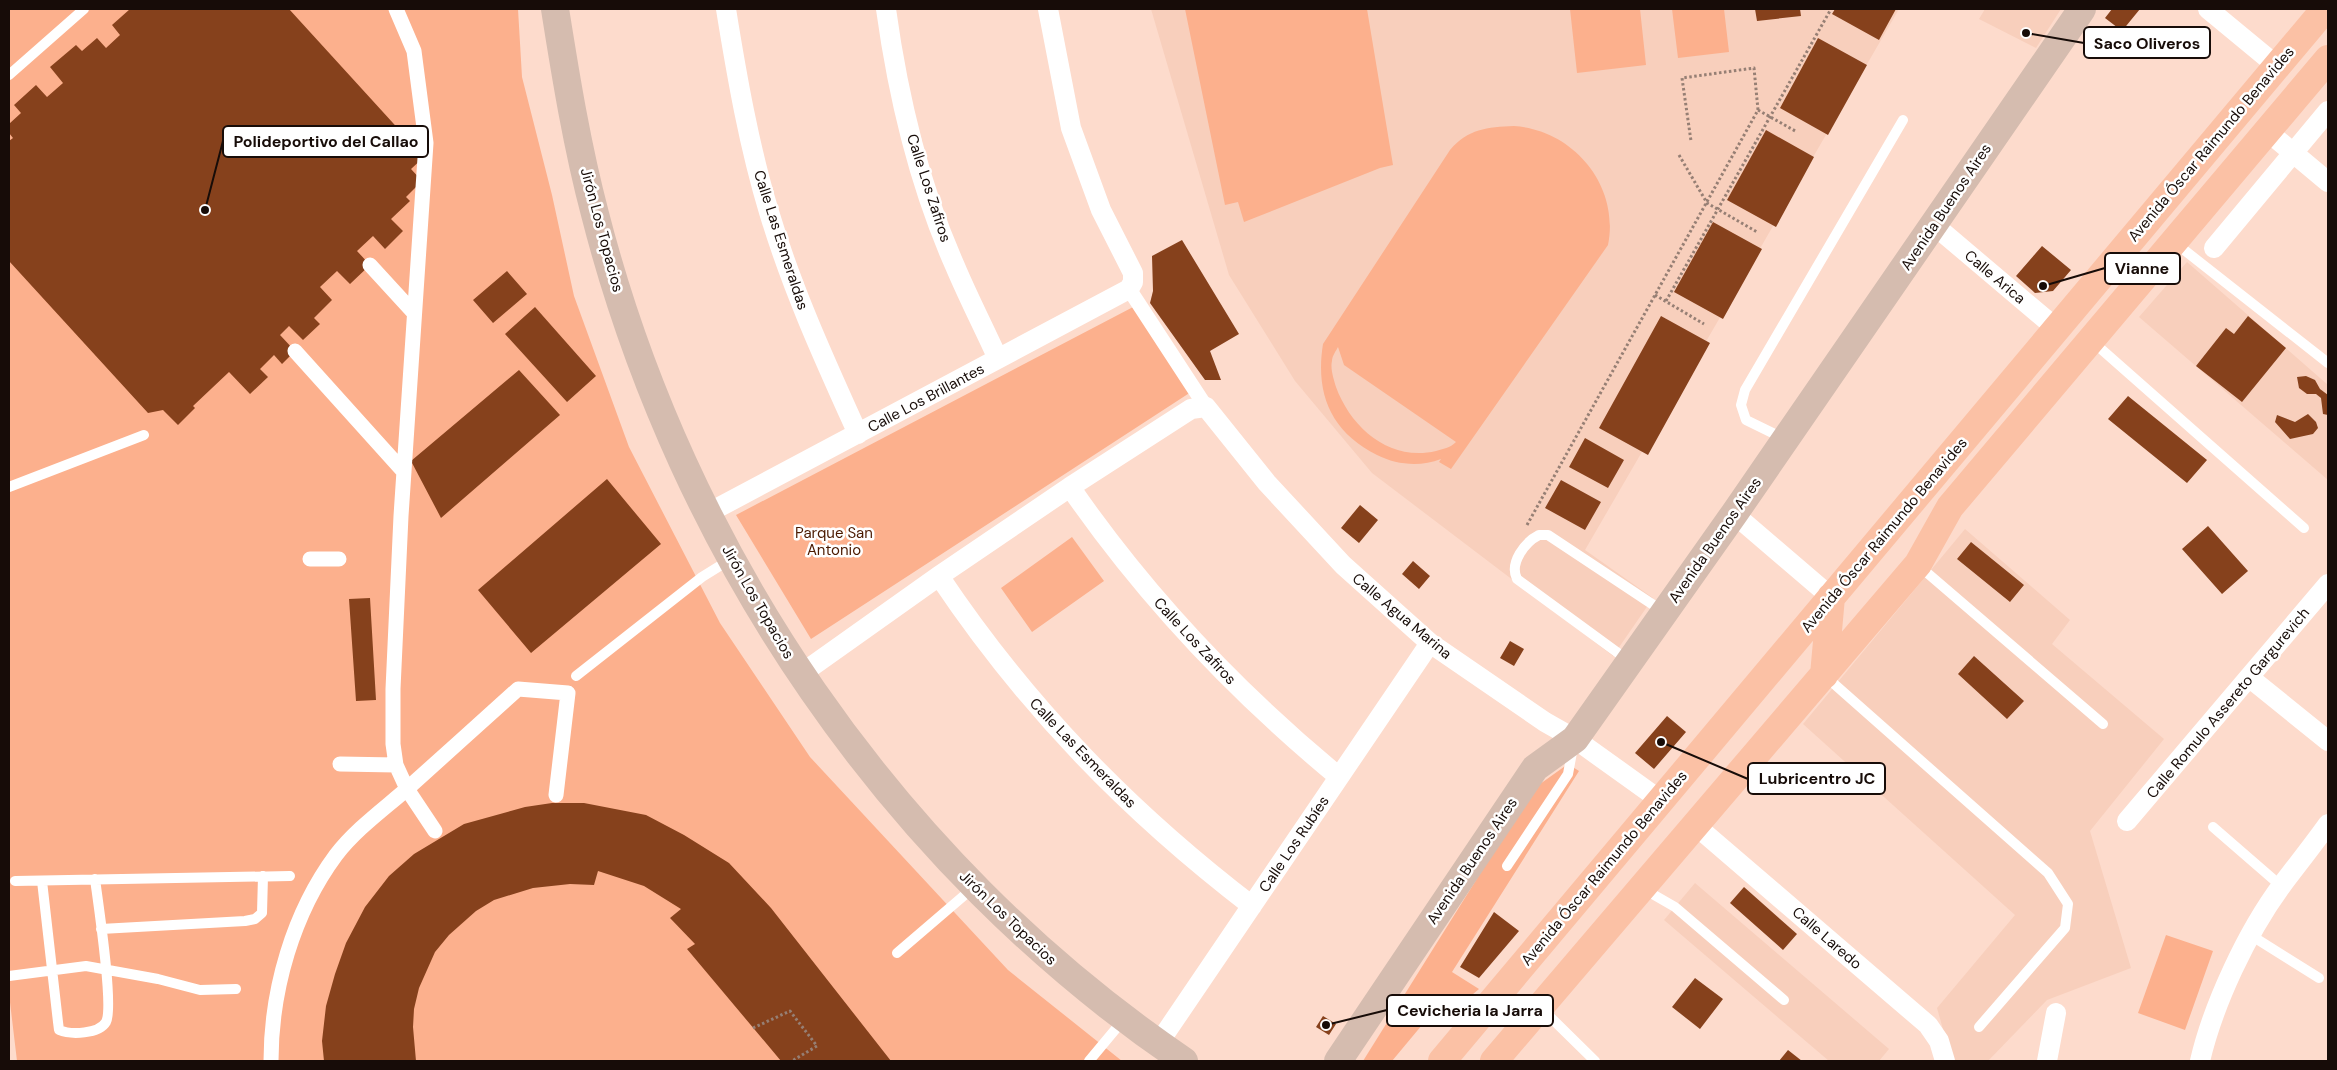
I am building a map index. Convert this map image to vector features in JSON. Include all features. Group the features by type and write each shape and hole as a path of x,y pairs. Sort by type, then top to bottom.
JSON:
{"main road":[{"name":"Jirón Los Topacios","path":"555,9 576,130 595,216 625,315 654,392 708,513 731,558 800,674 903,811 974,887 1059,966 1124,1019 1184,1061"},
{"name":"Avenida Buenos Aires","path":"1338,1061 1535,768 1575,739 1786,440 2082,9"},
{"name":"Avenida Óscar Raimundo Benavides","path":"1442,1061 2325,9"},
{"path":"1494,1061 1918,564 1950,507 2328,59"},
{"path":"2161,204 2180,234"},
{"path":"1819,680 1831,597"},
{"path":"1782,656 1819,680"}],"street":[{"path":"396,9 414,51 426,143 404,472 393,689 393,744 396,766 407,789 435,831"},
{"name":"Calle Las Esmeraldas","path":"726,9 740,97 769,213 808,325 858,434"},
{"name":"Calle Los Zafiros","path":"886,9 894,65 919,167 954,265 998,359"},
{"path":"800,674 1070,487 1191,409 1206,407 1131,281 1101,210 1071,128 1048,9"},
{"path":"2208,9 2277,66"},
{"path":"2214,248 2328,111"},
{"path":"2267,131 2328,182"},
{"name":"Calle Arica","path":"1934,225 2057,329"},
{"path":"370,265 414,313"},
{"name":"Calle Los Brillantes","path":"708,513 998,359 1131,281"},
{"path":"295,351 404,472"},
{"name":"Calle Agua Marina","path":"1206,407 1267,483 1343,565 1430,643 1545,722 1575,739 1660,800"},
{"name":"Calle Los Zafiros","path":"1070,487 1132,572 1196,645 1265,714 1339,777"},
{"path":"1734,514 1831,597"},
{"path":"310,559 340,559"},
{"name":"Calle Las Esmeraldas","path":"939,576 973,627 1008,672 1082,757 1164,835 1252,906"},
{"name":"Calle Romulo Assereto Gargurevich","path":"2127,821 2328,584"},
{"name":"Calle Los Rubíes","path":"1158,1044 1430,643"},
{"path":"2250,678 2328,742"},
{"path":"272,1061 272,1035 277,992 293,938 311,897 337,854 371,820 518,689 568,693 556,795"},
{"path":"340,764 396,766"},
{"path":"2200,1061 2207,1030 2237,963 2281,886 2328,824"},
{"name":"Calle Laredo","path":"1695,825 1928,1025 1939,1041 1945,1061"},
{"path":"2047,1061 2056,1013"}],"lane":[{"path":"9,75 84,9"},
{"path":"1786,440 1746,420 1741,405 1745,390 1903,120"},
{"path":"2180,234 2328,363"},
{"path":"2091,340 2304,528"},
{"path":"9,487 144,436"},
{"path":"1630,662 1517,579 1514,569 1523,549 1532,538 1539,535 1548,536 1664,612"},
{"path":"576,676 702,577 731,558"},
{"path":"1918,564 2103,724"},
{"path":"1819,680 2048,873 2068,904 2065,928 1979,1027"},
{"path":"1507,866 1568,774 1575,739"},
{"path":"2213,828 2281,886"},
{"path":"101,929 255,919 262,913 263,876"},
{"path":"15,881 290,876"},
{"path":"42,881 60,1030 65,1032 96,1031 107,1021 106,970 95,879"},
{"path":"897,953 974,887"},
{"path":"1641,887 1675,907 1784,1000"},
{"path":"2252,936 2319,978"},
{"path":"9,976 86,966 158,979 200,990 236,989"},
{"path":"1540,1008 1595,1061"},
{"path":"1089,1061 1124,1019"}],"path":[{"path":"1666,302 1831,9"},
{"path":"1522,533 1758,110 1754,68 1682,78 1691,141"},
{"path":"1758,110 1797,132"},
{"path":"1679,155 1706,203 1757,232"},
{"path":"1655,295 1704,324"},
{"path":"753,1028 790,1011 817,1046 792,1061"}],"shaded area":[{"path":"1151,9 1899,9 1585,550 1653,598 1613,656 1372,473 1295,381 1229,275"},
{"path":"1985,9 2061,9 2036,48 1979,19"},
{"path":"2187,262 2328,385 2328,480 2139,317"},
{"path":"1965,529 2070,620 2052,644 2164,739 2090,831 2131,968 2047,1000 1988,1061 1952,1061 1937,1008 2015,915 1803,724"},
{"path":"1695,883 1889,1049 1879,1061 1829,1061 1664,920"}],"green space":[{"path":"9,9 518,9 522,77 552,195 574,296 629,447 720,623 810,757 1008,970 1122,1061 17,1061 9,994"},
{"path":"1185,9 1367,9 1393,165 1380,168 1244,222 1238,202 1225,205"},
{"path":"1570,9 1640,9 1646,65 1577,73"},
{"path":"1672,9 1724,9 1729,52 1678,58"},
{"path":"1504,126 1536,130 1556,138 1573,150 1588,165 1599,182 1607,202 1610,223 1608,245 1451,469 1439,462 1441,459 1417,464 1392,461 1361,446 1348,435 1330,410 1324,395 1322,379 1323,344 1450,150 1471,133 1487,128","holes":["1338,347 1344,365 1456,442 1444,449 1419,453 1403,451 1388,446 1374,438 1351,416 1336,387 1332,374 1332,364"]},
{"name":"Parque San Antonio","path":"1135,306 1191,392 811,639 736,515"},
{"path":"1072,537 1104,581 1032,632 1001,588"},
{"path":"1568,764 1579,771 1452,972 1479,989 1453,1011 1422,1025 1392,1061 1363,1061 1533,789"},
{"path":"2166,935 2213,951 2185,1030 2138,1013"}],"building":[{"path":"130,9 289,9 424,157 411,169 422,181 406,197 410,201 391,219 403,231 385,249 373,236 357,251 370,265 350,284 337,271 320,287 332,300 314,318 320,324 303,340 289,326 280,335 295,351 282,364 274,355 260,369 268,377 250,394 229,372 193,406 195,408 178,425 163,410 148,413 9,261 9,141 13,138 9,133 9,124 21,113 14,105 36,85 47,97 63,83 50,67 76,45 82,51 97,38 106,48 120,35 112,25"},
{"path":"1755,9 1800,9 1801,16 1757,21"},
{"path":"1835,9 1896,9 1879,40 1832,14"},
{"path":"2112,9 2140,9 2122,31 2105,18"},
{"path":"1818,38 1867,65 1828,135 1780,108"},
{"path":"1766,130 1814,157 1776,227 1727,200"},
{"path":"1713,222 1762,249 1723,319 1674,292"},
{"path":"1182,240 1239,334 1210,351 1221,380 1205,380 1150,303 1153,291 1152,256"},
{"path":"2042,246 2071,270 2053,291 2035,293 2016,276"},
{"path":"507,271 527,294 493,323 473,300"},
{"path":"535,307 596,376 567,402 505,334"},
{"path":"1661,316 1710,343 1648,455 1599,428"},
{"path":"2248,316 2286,348 2242,402 2196,366 2226,328 2234,334"},
{"path":"519,370 560,415 441,518 411,461"},
{"path":"2306,376 2315,380 2320,389 2328,395 2328,415 2323,414 2321,398 2316,394 2307,394 2299,388 2297,377"},
{"path":"2128,396 2207,460 2187,483 2108,419"},
{"path":"2308,414 2316,422 2318,428 2313,434 2290,439 2275,422 2277,415 2295,422"},
{"path":"1585,438 1624,460 1608,488 1569,467"},
{"path":"607,479 661,544 531,653 478,590"},
{"path":"1561,480 1601,502 1585,530 1545,508"},
{"path":"1360,505 1378,520 1359,543 1341,528"},
{"path":"2208,526 2248,571 2222,594 2182,549"},
{"path":"1971,542 2024,585 2010,602 1957,559"},
{"path":"1413,561 1430,576 1419,589 1402,574"},
{"path":"370,598 376,700 356,701 349,599"},
{"path":"1510,641 1524,649 1514,666 1500,658"},
{"path":"1974,656 2024,701 2007,719 1958,674"},
{"path":"1667,716 1686,732 1654,769 1635,753"},
{"path":"552,803 584,803 646,815 684,835 729,863 771,908 891,1061 781,1061 687,949 695,944 670,918 681,909 644,886 598,871 594,885 570,884 533,888 494,900 476,911 449,935 435,952 419,988 414,1009 413,1027 416,1061 324,1061 322,1041 326,1006 335,974 346,943 365,907 389,876 414,854 464,824 525,807"},
{"path":"1744,887 1797,934 1783,950 1730,903"},
{"path":"1494,912 1519,931 1479,978 1460,967"},
{"path":"1695,978 1723,999 1700,1029 1672,1007"},
{"path":"1323,1016 1336,1024 1329,1035 1316,1027"},
{"path":"1788,1050 1802,1061 1779,1061"}],"place":[{"name":"Saco Oliveros","path":"2026,33"},
{"name":"Polideportivo del Callao","path":"205,210"},
{"name":"Vianne","path":"2043,286"},
{"name":"Lubricentro JC","path":"1661,742"},
{"name":"Cevicheria la Jarra","path":"1326,1025"}]}
